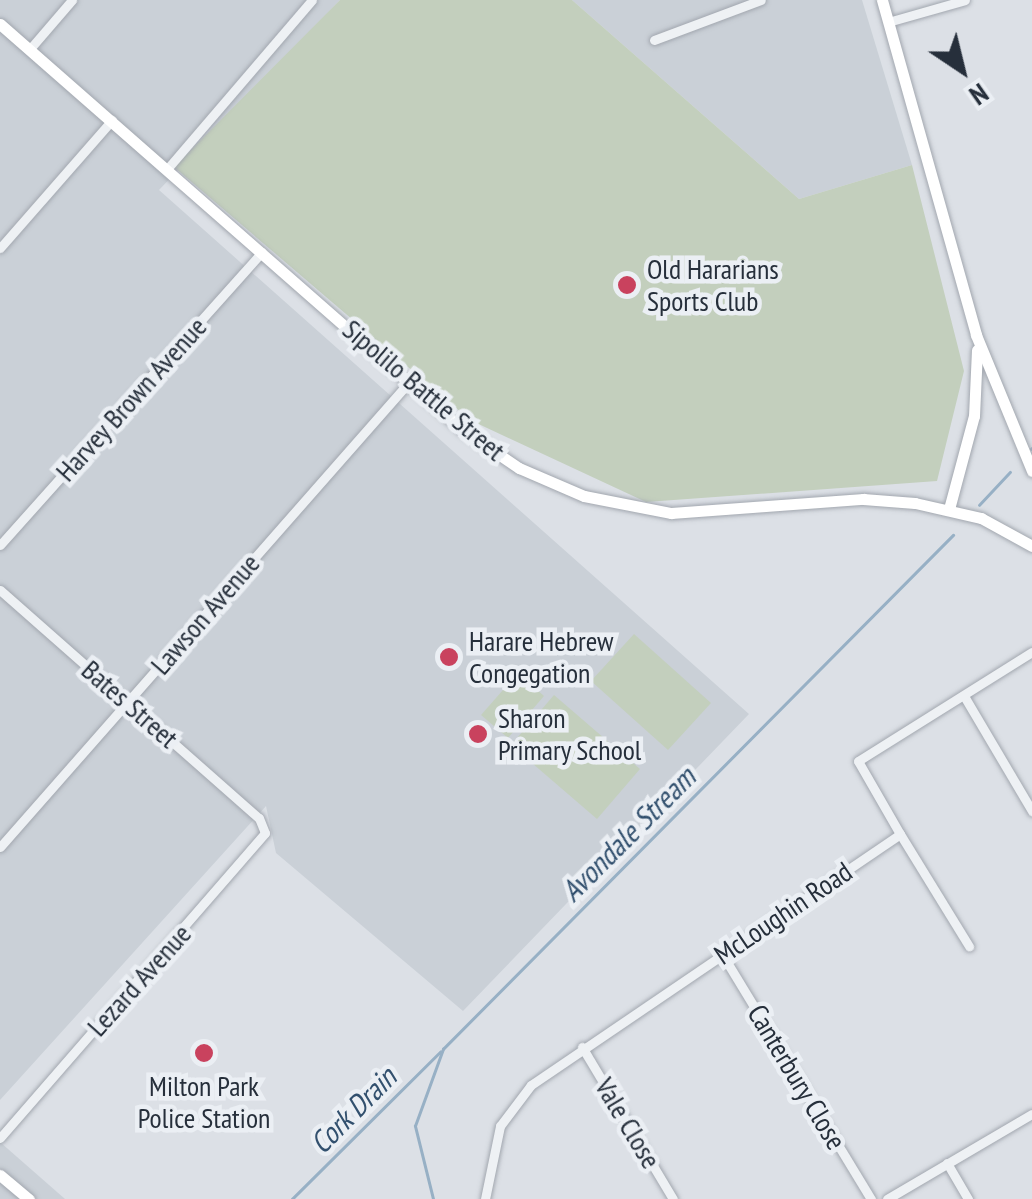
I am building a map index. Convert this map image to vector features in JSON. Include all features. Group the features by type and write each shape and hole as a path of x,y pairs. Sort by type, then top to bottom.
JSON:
{"main road":[{"path":"882,0 976,335 1032,472"},
{"name":"Sipolilo Battle Street","path":"0,24 488,449 610,504 704,513 863,499 948,509 1032,546"},
{"path":"948,509 974,416 976,335"},
{"path":"0,1175 29,1199"}],"street":[{"path":"29,50 72,0"},
{"path":"168,168 312,0"},
{"path":"654,40 761,0"},
{"path":"888,22 965,0"},
{"path":"0,248 112,120"},
{"name":"Harvey Brown Avenue","path":"0,545 262,252"},
{"name":"Lawson Avenue","path":"0,847 410,381"},
{"name":"Bates Street","path":"0,590 259,818"},
{"path":"969,946 858,761 1032,652"},
{"path":"964,696 1032,811"},
{"name":"Lezard Avenue","path":"0,1138 262,842 259,818"},
{"name":"McLoughin Road","path":"485,1199 500,1126 531,1085 900,834"},
{"name":"Canterbury Close","path":"722,954 871,1199"},
{"name":"Vale Close","path":"582,1047 673,1199"},
{"path":"887,1199 1032,1114"},
{"path":"947,1163 968,1199"}],"shaded area":[{"path":"0,0 340,0 159,190 749,714 463,1011 276,853 266,806 0,1100"},
{"path":"572,0 862,0 912,165 799,199"},
{"path":"0,1142 65,1199 0,1199"}],"green space":[{"name":"Old Hararians Sports Club","path":"340,0 572,0 799,199 912,165 964,371 937,481 646,502 470,420 174,167"},
{"path":"634,634 711,703 668,750 591,681"},
{"path":"518,673 544,696 508,738 481,715"},
{"path":"554,695 640,769 597,819 511,745"}],"waterway":[{"name":"Avondale Stream","path":"979,505 1010,472"},
{"name":"Avondale Stream","path":"433,1199 415,1126 443,1049 953,535"},
{"name":"Cork Drain","path":"292,1199 440,1052"}],"place":[{"name":"Old Hararians Sports Club","path":"627,285"},
{"name":"Harare Hebrew Congegation","path":"449,657"},
{"name":"Sharon Primary School","path":"478,734"},
{"name":"Milton Park Police Station","path":"204,1053"}]}
